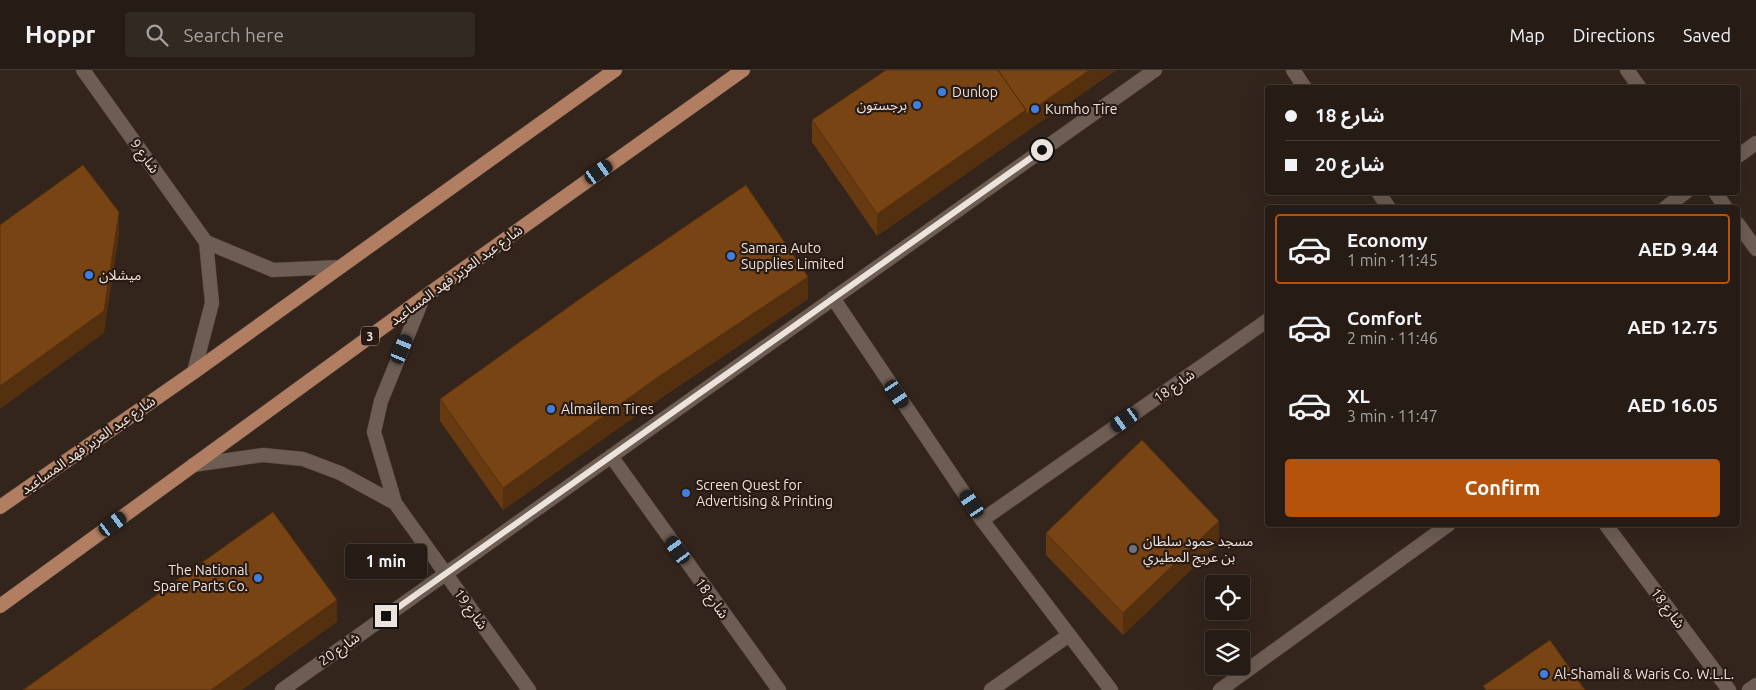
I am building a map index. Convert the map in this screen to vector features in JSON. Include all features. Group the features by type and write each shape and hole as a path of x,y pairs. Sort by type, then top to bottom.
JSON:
{"main road":[{"name":"شارع عبد العزيز فهد المساعيد","path":"0,507 194,372 615,70"},
{"name":"شارع عبد العزيز فهد المساعيد","path":"0,606 423,298 743,70"}],"street":[{"name":"شارع 9","path":"84,70 206,242 212,303 194,372"},
{"path":"446,574 1155,70"},
{"path":"1293,70 1303,85"},
{"path":"1627,70 1638,85"},
{"path":"1740,155 1756,143"},
{"path":"1669,205 1682,195"},
{"path":"1740,227 1756,250"},
{"path":"206,242 273,270 340,267"},
{"name":"شارع 19","path":"423,298 381,401 374,432 395,503 529,690"},
{"path":"833,298 982,520 1111,690"},
{"name":"شارع 18","path":"982,520 1265,322"},
{"name":"شارع 19","path":"193,465 263,455 303,459 340,473 395,503"},
{"name":"شارع 18","path":"611,456 779,690"},
{"path":"1220,690 1445,527"},
{"name":"شارع 18","path":"1607,527 1729,690"},
{"name":"شارع 20","path":"282,690 446,574"},
{"path":"991,690 1069,635"},
{"path":"1749,690 1756,685"}],"building":[{"path":"886,70 998,70 1026,110 877,214 812,120"},
{"path":"998,70 1090,70 1026,114 1026,110"},
{"path":"83,165 119,212 104,311 0,386 0,225"},
{"path":"746,185 808,277 661,375 503,488 440,399 598,286"},
{"name":"مسجد حمود سلطان بن عريج المطيري","path":"1142,440 1219,521 1123,613 1046,533"},
{"name":"The National Spare Parts Co.","path":"273,512 337,600 211,690 23,690"},
{"path":"1550,640 1585,690 1486,690 1483,686"}],"place":[{"name":"Dunlop","path":"942,92"},
{"name":"برجستون","path":"917,105"},
{"name":"Kumho Tire","path":"1035,109"},
{"name":"Samara Auto Supplies Limited","path":"731,256"},
{"name":"ميشلان","path":"89,275"},
{"name":"Almailem Tires","path":"551,409"},
{"name":"Screen Quest for Advertising & Printing","path":"686,493"},
{"name":"مسجد حمود سلطان بن عريج المطيري","path":"1133,549"},
{"name":"The National Spare Parts Co.","path":"258,578"},
{"name":"Al-Shamali & Waris Co. W.L.L.","path":"1544,674"}],"route":[{"path":"386,616 1042,150"}]}
